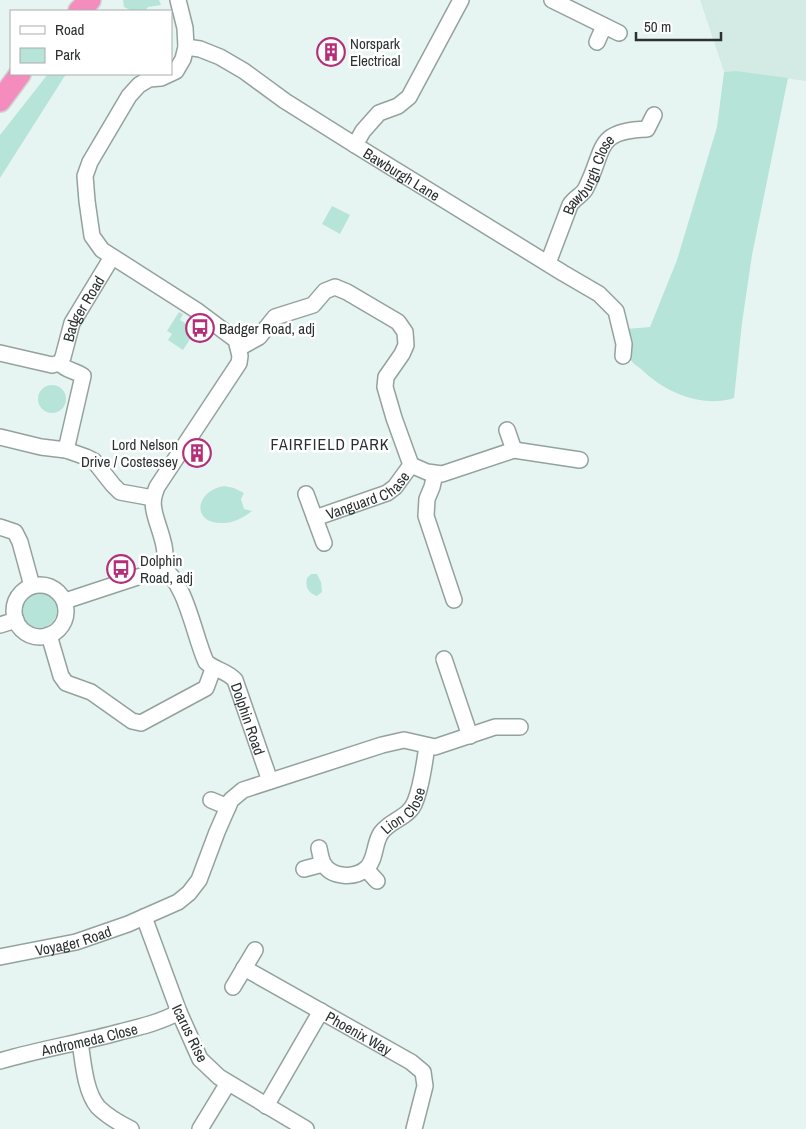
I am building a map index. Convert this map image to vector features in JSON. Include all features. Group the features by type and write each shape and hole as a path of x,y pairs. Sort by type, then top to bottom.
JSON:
{"highway":[{"path":"68,10 76,0"},
{"path":"79,10 90,0"},
{"path":"0,101 19,75"}],"street":[{"path":"172,73 176,71 183,59 186,47 185,28 178,0"},
{"path":"355,145 363,131 379,113 398,106 409,97 461,0"},
{"path":"552,0 619,33"},
{"path":"597,42 604,26"},
{"name":"Bawburgh Lane","path":"186,47 200,48 220,57 355,145 599,294 616,312 624,344 623,356"},
{"path":"64,601 150,573 161,567 165,550 154,510 153,498 157,487 239,363 240,356 236,340 196,310 102,250 92,236 85,176 90,162 129,96 139,85 149,79 161,78 167,75"},
{"name":"Bawburgh Close","path":"548,263 570,205 575,198 586,190 607,139 616,133 648,129 654,115"},
{"name":"Badger Road","path":"60,363 72,322 112,257"},
{"name":"Vanguard Chase","path":"238,348 259,337 275,317 313,305 335,280 347,292 398,322 405,332 406,345 386,377 385,387 411,465 434,474"},
{"path":"0,353 52,365 60,363 68,370 83,376 66,450"},
{"path":"507,430 514,450"},
{"path":"0,437 41,448 66,450 94,461 113,486 120,492 153,498"},
{"path":"454,600 426,516 427,498 432,487 434,474 453,471 514,450 580,460"},
{"name":"Vanguard Chase","path":"315,518 387,493 395,488 411,465"},
{"path":"306,494 324,543"},
{"path":"0,527 15,532 20,542 32,586"},
{"path":"49,635 61,676 66,683 91,692 132,721 141,723 206,688 213,669 206,662 202,654 179,586 168,572 161,567"},
{"path":"45,585 51,587 56,590 64,601 66,614 60,627 49,635 36,636 30,634 24,631 16,620 14,606 20,594 32,586 45,585"},
{"path":"0,625 16,620"},
{"path":"444,659 470,736"},
{"name":"Dolphin Road","path":"213,669 230,674 235,680 270,781"},
{"path":"144,917 178,902 189,893 199,880 231,800 243,790 382,745 404,740 435,747 495,727 520,727"},
{"name":"Lion Close","path":"366,869 371,862 382,832 405,815 414,804 420,785 427,746"},
{"path":"211,800 228,807"},
{"path":"319,848 323,864 332,872 341,875 353,875 366,869 377,881"},
{"path":"304,869 323,864"},
{"name":"Voyager Road","path":"0,957 76,942 144,917"},
{"name":"Icarus Rise","path":"144,917 178,1012 200,1059 207,1068 228,1083 303,1129"},
{"path":"232,987 255,950"},
{"name":"Phoenix Way","path":"244,968 411,1062 423,1072 425,1086 414,1129"},
{"path":"266,1106 321,1011"},
{"name":"Andromeda Close","path":"0,1061 30,1052 147,1025 178,1012"},
{"path":"80,1042 90,1093 97,1106 112,1118 131,1129"},
{"path":"200,1129 228,1083"}],"shaded area":[{"path":"700,0 806,0 806,81 724,72"}],"green space":[{"path":"123,0 159,0 161,5 148,7 146,10 130,10 124,7"},
{"path":"736,71 788,78 752,255 734,398 722,401 697,400 673,392 632,361 628,349 626,329 650,327 677,260 717,127 724,72"},
{"path":"47,75 65,75 0,178 0,135"},
{"path":"332,206 350,215 340,234 322,224"},
{"path":"179,312 183,314 180,320 190,326 194,322 199,325 183,350 168,340 172,334 167,331"},
{"path":"52,385 62,389 66,399 62,409 52,413 42,409 38,399 42,389"},
{"path":"224,486 244,493 241,499 244,509 252,511 231,522 213,522 206,519 202,513 200,507 202,500 214,489"},
{"path":"311,574 317,574 321,582 322,592 317,596 309,591 306,584 307,578"},
{"path":"39,592 46,593 52,597 56,603 56,617 52,623 46,627 39,628 32,627 26,623 22,617 21,610 22,603 26,597 32,593"}],"place":[{"name":"Norspark Electrical","path":"331,52"},
{"name":"Badger Road, adj","path":"200,328"},
{"name":"Lord Nelson Drive / Costessey","path":"197,453"},
{"name":"Dolphin Road, adj","path":"121,569"}],"district":[{"name":"FAIRFIELD PARK","path":"330,444"}]}
